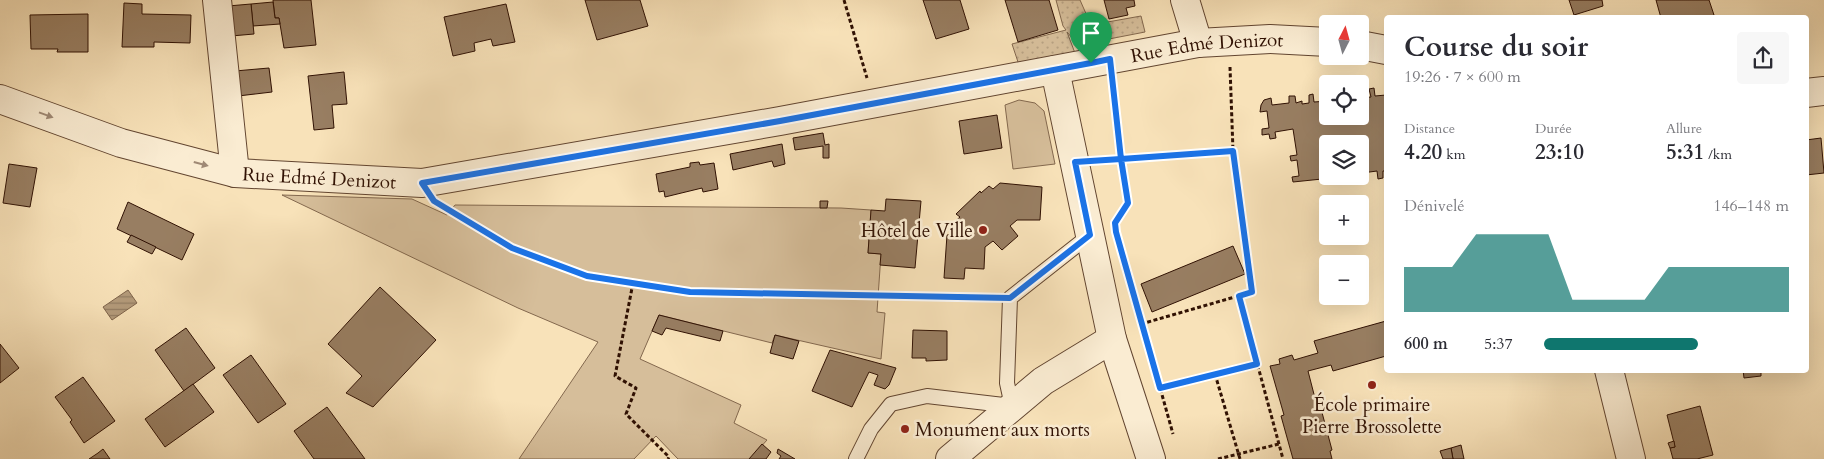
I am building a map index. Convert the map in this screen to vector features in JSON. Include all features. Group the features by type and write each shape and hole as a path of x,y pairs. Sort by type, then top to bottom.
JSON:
{"street":[{"path":"217,0 235,172"},
{"path":"1185,0 1198,43"},
{"name":"Rue Edmé Denizot","path":"0,99 121,142 235,172 422,183 874,103 1198,43 1270,39 1319,42"},
{"path":"1369,47 1384,50"},
{"path":"1055,70 1075,162 1103,234 1112,339 1151,459"},
{"path":"1809,93 1824,91"},
{"path":"950,459 1043,381 1112,339"},
{"path":"1610,373 1630,459"}],"lane":[{"path":"856,459 871,429 891,404 927,396 1012,406 1007,383 1010,298 1103,234"}],"path":[{"path":"844,0 874,103"},
{"path":"1103,234 1115,223 1128,203 1110,59"},
{"path":"1142,323 1252,292 1233,151 1230,62"},
{"path":"1075,162 1233,151"},
{"path":"422,183 434,201 512,248 587,276 690,292 1010,298"},
{"path":"1127,269 1175,441"},
{"path":"633,283 615,376 636,388 626,414 669,457 668,459"},
{"path":"1239,296 1283,459"},
{"path":"1160,388 1257,364"},
{"path":"1215,374 1240,459"},
{"path":"1218,459 1279,444"}],"shaded area":[{"path":"1056,0 1080,0 1091,25 1141,16 1145,32 1078,45 1067,32 1078,61 1021,71 1012,44 1066,30 1063,26"},
{"path":"1019,100 1035,103 1044,111 1055,164 1013,169 1005,105"},
{"path":"282,195 412,199 447,215 455,205 841,208 871,210 868,253 881,254 877,312 885,313 881,359 775,335 772,343 659,315 640,359 741,405 734,423 767,440 750,459 678,459 656,436 634,459 519,459 598,342 518,308"},
{"path":"128,290 137,303 112,320 103,307"}],"building":[{"path":"273,0 311,0 316,45 284,48 279,18 275,18"},
{"path":"585,0 640,0 648,26 597,40"},
{"path":"923,0 960,0 969,29 936,39"},
{"path":"1005,0 1049,0 1058,30 1018,42"},
{"path":"1104,0 1134,0 1135,6 1126,8 1128,15 1109,19"},
{"path":"1569,0 1602,0 1603,6 1574,15"},
{"path":"1656,0 1709,0 1714,15 1660,15"},
{"path":"273,2 275,18 279,18 280,24 253,26 251,4"},
{"path":"124,3 142,4 142,14 191,15 190,43 154,42 154,47 122,47"},
{"path":"251,4 254,34 231,36 228,6"},
{"path":"506,4 515,42 493,46 491,39 474,43 475,51 453,56 444,17"},
{"path":"88,14 88,52 57,52 58,49 31,49 30,15"},
{"path":"269,68 272,92 238,96 235,71"},
{"path":"344,72 347,104 332,105 334,128 314,130 308,76"},
{"path":"1374,88 1375,96 1384,95 1383,178 1378,179 1377,171 1369,172 1369,135 1319,135 1319,179 1293,182 1292,177 1299,176 1297,160 1291,161 1290,156 1297,155 1293,129 1275,132 1276,138 1270,139 1269,134 1262,135 1262,129 1269,128 1267,111 1260,112 1264,100 1271,98 1272,105 1289,103 1289,96 1295,96 1296,103 1302,101 1302,104 1309,103 1309,95 1313,94 1314,102 1319,102 1319,125 1369,125 1369,97 1371,97 1369,89"},
{"path":"997,115 1002,148 964,154 959,121"},
{"path":"823,133 825,145 829,144 829,158 823,158 823,146 795,150 793,138"},
{"path":"1821,138 1824,173 1809,175 1809,140"},
{"path":"782,144 785,164 774,167 772,161 733,170 730,154"},
{"path":"699,162 700,165 714,163 718,189 703,192 702,188 665,197 664,191 659,192 656,174 690,167 690,163"},
{"path":"9,164 37,168 30,207 3,203"},
{"name":"Hôtel de Ville","path":"1000,183 1042,187 1040,220 1017,220 1010,226 1018,236 1002,250 993,241 985,247 984,269 965,268 964,279 944,278 947,235 951,235 952,224 960,217 956,214 980,191 981,193 989,186 993,189"},
{"path":"886,199 921,201 915,268 880,265 881,254 868,253 871,210 885,211"},
{"path":"820,201 828,201 827,208 820,208"},
{"path":"128,202 194,234 182,260 117,229"},
{"path":"131,235 156,247 152,254 127,242"},
{"path":"1233,246 1245,274 1152,312 1141,284"},
{"path":"380,287 436,340 373,407 346,393 362,376 328,344"},
{"path":"659,315 723,331 720,341 666,328 662,335 652,331"},
{"path":"1384,322 1384,357 1333,371 1331,365 1308,371 1317,406 1320,405 1332,450 1330,451 1332,459 1293,459 1281,416 1284,415 1270,366 1280,364 1279,359 1292,355 1294,360 1318,353 1314,341"},
{"path":"186,328 215,368 184,391 155,350"},
{"path":"913,330 947,331 947,360 926,361 926,358 912,358"},
{"path":"775,335 799,341 793,359 770,353"},
{"path":"0,344 19,368 0,383"},
{"path":"830,350 896,368 889,385 885,389 874,385 878,375 869,372 852,407 812,391"},
{"path":"251,355 286,404 258,423 223,375"},
{"path":"1743,373 1761,373 1761,376 1744,378"},
{"path":"83,377 115,421 84,443 70,422 72,420 55,397"},
{"path":"193,384 214,412 165,447 145,419"},
{"path":"1700,406 1713,455 1697,459 1673,459 1670,448 1675,447 1667,415"},
{"path":"327,407 365,459 314,459 294,431"},
{"path":"1674,441 1675,447 1670,448 1668,443"},
{"path":"762,444 771,452 766,459 749,459"},
{"path":"1461,445 1464,459 1453,459 1451,448"},
{"path":"1451,448 1453,459 1443,459 1440,451"},
{"path":"103,449 110,459 89,459 98,453"},
{"path":"778,449 795,459 779,459 781,456 777,453"}],"place":[{"name":"Hôtel de Ville","path":"983,230"},
{"name":"École primaire Pierre Brossolette","path":"1372,385"},
{"name":"Monument aux morts","path":"905,429"}],"route":[{"path":"1091,63 780,121 422,183 434,201 512,248 587,276 690,292 1010,298 1090,235 1075,162 1121,159 1128,203 1115,223 1116,232 1160,388 1257,364 1239,296 1252,292 1233,151 1121,159 1110,59 1091,63"}]}
